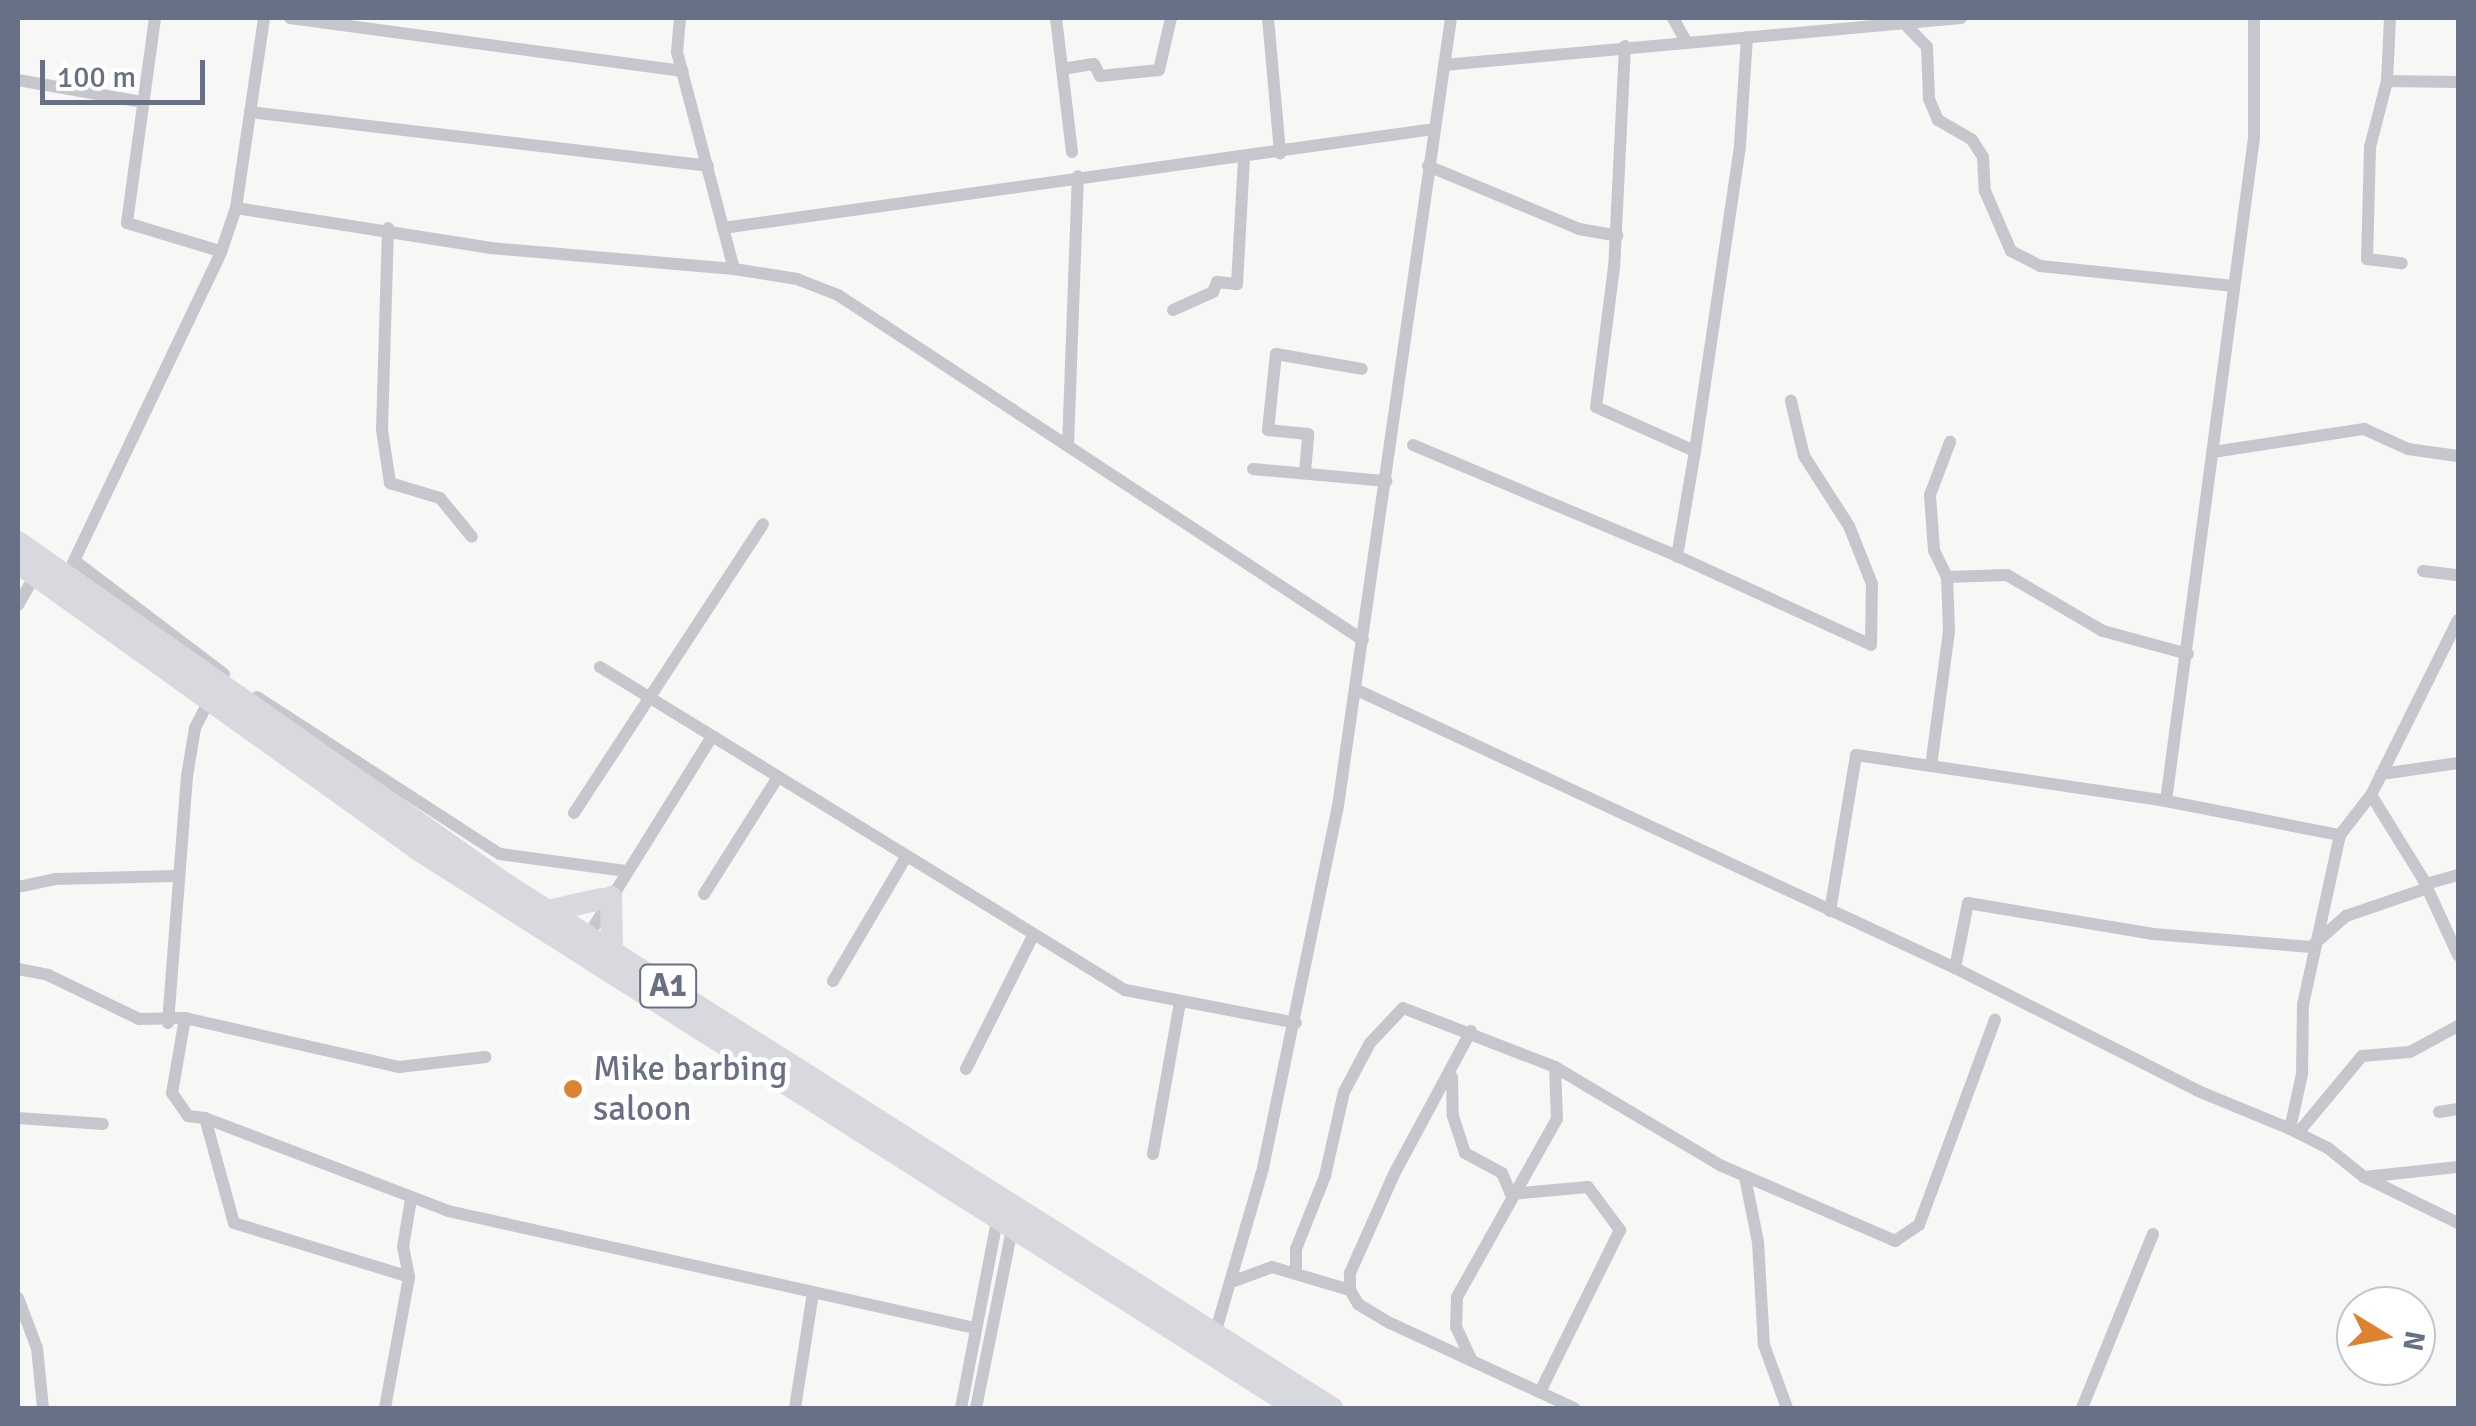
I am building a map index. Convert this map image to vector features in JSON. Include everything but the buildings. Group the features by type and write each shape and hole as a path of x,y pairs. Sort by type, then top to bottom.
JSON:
{"highway":[{"name":"A1","path":"18,542 71,568 548,911 579,941 612,950 1214,1337 1332,1408"},
{"name":"A1","path":"26,569 417,849 579,941 1005,1225 1296,1408"},
{"path":"548,911 615,886 612,950"}],"street":[{"path":"155,18 126,223 220,251"},
{"path":"264,18 236,208 220,251 71,568 249,692 500,854 615,886"},
{"path":"290,18 366,22 682,71"},
{"path":"680,18 682,71 734,269"},
{"path":"1056,18 1072,152"},
{"path":"1062,69 1094,64 1100,76 1159,70 1171,18"},
{"path":"1268,18 1280,153"},
{"path":"1214,1337 1234,1281 1296,1023 1357,690 1451,18"},
{"path":"1674,18 1686,41"},
{"path":"1444,65 1880,22 1904,24 1961,18"},
{"path":"2166,801 2254,138 2254,18"},
{"path":"2390,18 2387,81 2370,146 2366,259 2402,263"},
{"path":"1904,24 1927,47 1929,99 1938,120 1972,140 1983,157 1985,191 2011,251 2040,266 2234,286"},
{"path":"1677,556 1726,256 1747,37"},
{"path":"1625,46 1616,236 1596,407 1695,451"},
{"path":"18,80 143,102"},
{"path":"2387,81 2458,82"},
{"path":"250,112 708,166"},
{"path":"723,228 1434,129"},
{"path":"1174,310 1213,292 1218,282 1237,284 1244,158"},
{"path":"1428,166 1579,229 1616,236"},
{"path":"1068,446 1078,176"},
{"path":"236,208 388,228 490,248 734,269 828,290 1363,640"},
{"path":"388,228 382,430 390,483 440,498 472,536"},
{"path":"1306,472 1308,434 1268,430 1276,354 1362,369"},
{"path":"1414,445 1677,556 1871,645 1872,584 1849,526 1804,456 1791,401"},
{"path":"2214,452 2364,429 2408,449 2458,456"},
{"path":"1931,766 1949,631 1948,577 1934,550 1930,495 1950,442"},
{"path":"1253,469 1386,481"},
{"path":"574,813 764,524"},
{"path":"18,605 26,569"},
{"path":"2423,571 2458,576"},
{"path":"1948,577 2006,575 2103,632 2188,654"},
{"path":"2294,1131 2302,1074 2299,1036 2340,835 2371,795 2452,647 2458,620"},
{"path":"600,667 1032,938 1126,990 1296,1023"},
{"path":"1357,690 1956,968 2198,1091 2294,1131 2364,1177 2458,1223"},
{"path":"168,1023 176,876 194,728 209,700"},
{"path":"579,941 711,738"},
{"path":"1830,912 1856,756 2166,801 2340,835"},
{"path":"2382,774 2458,763"},
{"path":"704,894 776,780"},
{"path":"2371,795 2427,886 2458,954"},
{"path":"833,980 906,857"},
{"path":"1956,968 1968,903 2153,934 2311,947 2346,916 2458,875"},
{"path":"18,887 56,878 176,876"},
{"path":"966,1069 1032,938"},
{"path":"18,969 48,975 139,1019 168,1023 185,1018 399,1066 485,1057"},
{"path":"1153,1154 1180,1002"},
{"path":"1296,1273 1296,1249 1325,1176 1344,1092 1370,1043 1404,1008 1555,1067 1746,1178 1887,1238 1913,1234 1995,1020"},
{"path":"185,1018 172,1093 188,1116 205,1118 411,1199 812,1294 976,1328"},
{"path":"2294,1131 2362,1056 2410,1052 2458,1026"},
{"path":"1471,1031 1395,1172 1350,1273 1350,1290 1358,1304 1390,1323 1574,1408"},
{"path":"1471,1359 1453,1312 1511,1194 1558,1118 1555,1067"},
{"path":"1452,1072 1453,1116 1466,1153 1502,1173 1511,1194"},
{"path":"2440,1112 2458,1109"},
{"path":"18,1118 104,1124"},
{"path":"205,1118 234,1223 253,1232 267,1229 316,1252 351,1257 367,1269 409,1277"},
{"path":"2364,1177 2458,1167"},
{"path":"1746,1178 1758,1242 1764,1345 1787,1408"},
{"path":"1511,1194 1588,1187 1604,1200 1620,1230 1540,1392"},
{"path":"385,1408 409,1277 403,1248 411,1199"},
{"path":"961,1408 976,1328 1005,1225"},
{"path":"976,1408 1005,1225"},
{"path":"2082,1408 2153,1234"},
{"path":"1234,1281 1272,1267 1296,1273 1302,1280 1350,1290"},
{"path":"796,1408 812,1294"},
{"path":"18,1298 37,1348 42,1408"}],"place":[{"name":"Mike barbing saloon","path":"573,1089"}]}
